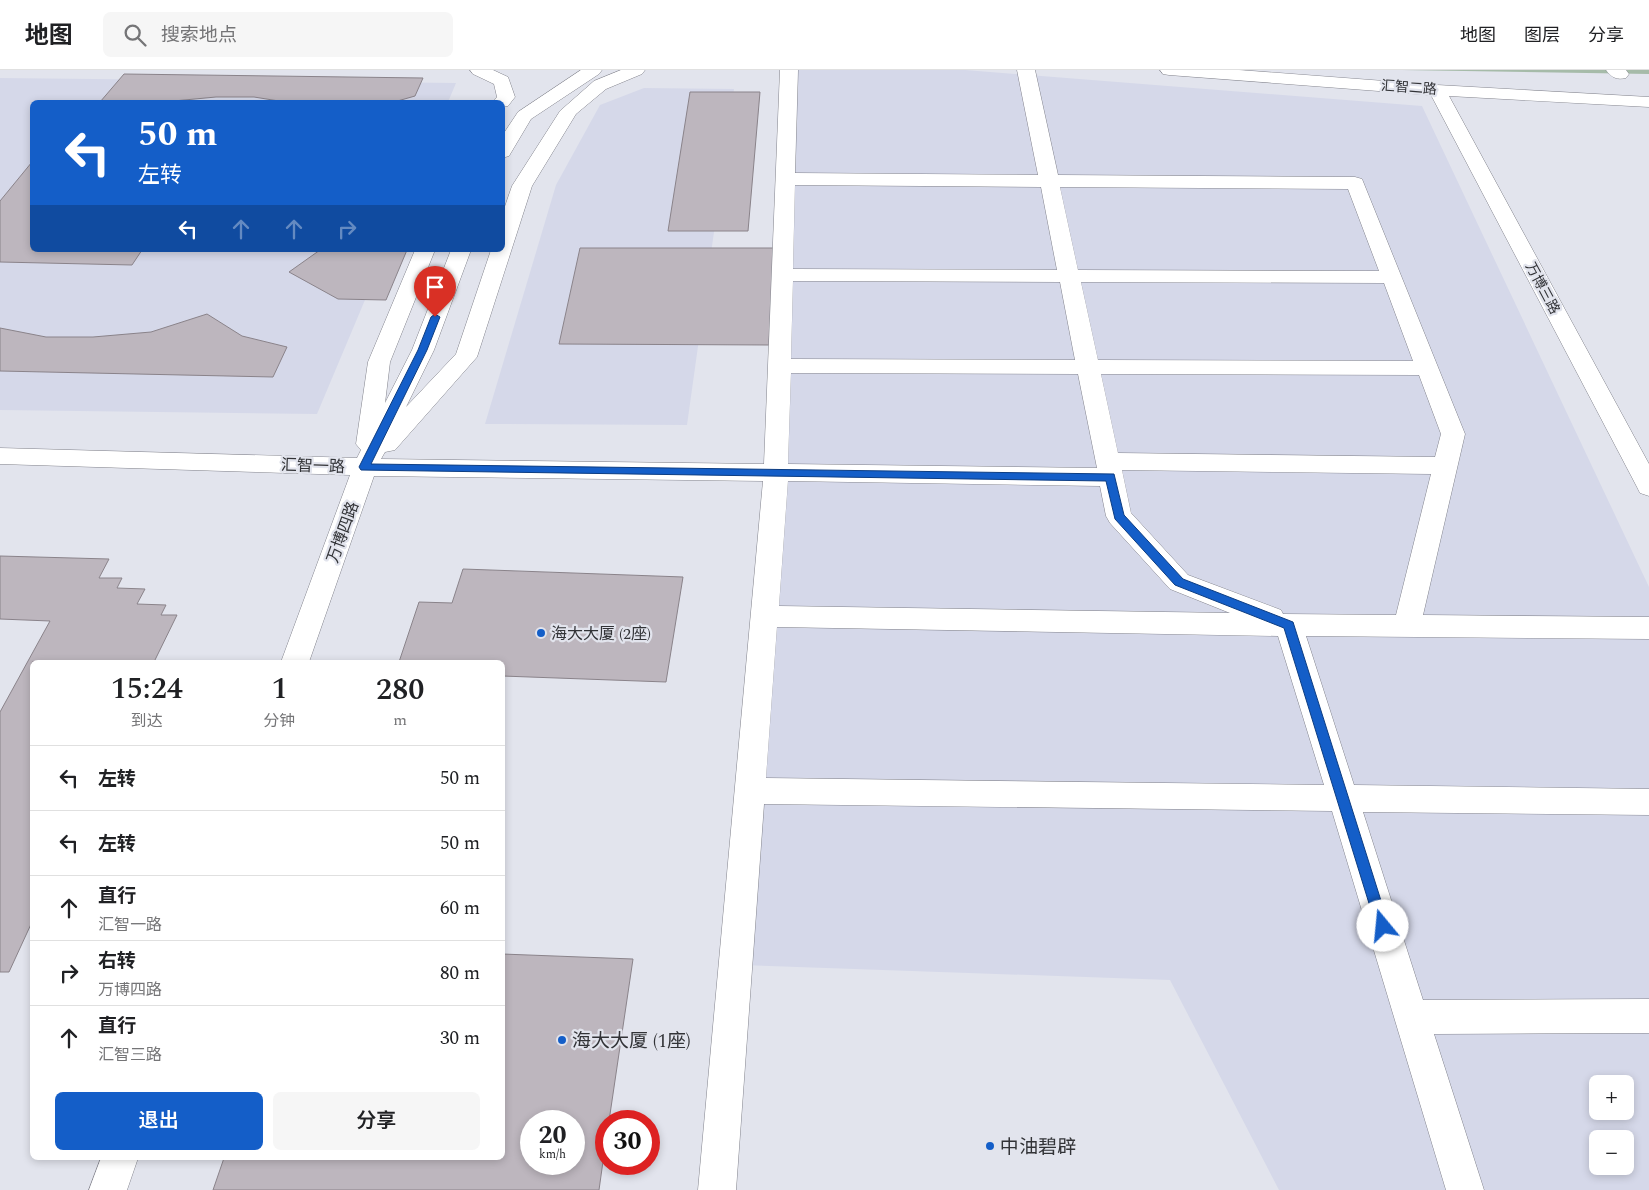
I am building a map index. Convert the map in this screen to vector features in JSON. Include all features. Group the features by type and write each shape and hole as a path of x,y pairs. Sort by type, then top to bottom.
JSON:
{"street":[{"path":"479,70 502,81 506,97 504,100"},
{"path":"505,147 524,116 593,70"},
{"path":"505,239 522,186 570,111 600,85 636,70"},
{"path":"717,1190 776,472 789,70"},
{"path":"1026,70 1119,516 1179,582 1289,625"},
{"name":"汇智二路","path":"1169,70 1400,87 1442,85 1649,102"},
{"path":"1393,70 1400,87"},
{"name":"万博三路","path":"1442,85 1649,487"},
{"path":"786,180 1355,183 1453,434 1407,626"},
{"path":"364,467 379,362 424,252"},
{"name":"万博四路","path":"296,660 364,467 423,350 460,252"},
{"path":"364,467 466,357 501,252"},
{"path":"782,275 1391,277"},
{"path":"780,366 1427,368"},
{"name":"汇智一路","path":"0,456 364,467 776,472 1445,466"},
{"path":"764,616 1289,625 1649,628"},
{"path":"1289,625 1465,1190"},
{"path":"750,791 1649,802"},
{"path":"1411,1017 1649,1016"},
{"path":"108,1190 119,1160"}],"shaded area":[{"path":"796,70 965,70 1422,106 1649,587 1649,1190 1279,1190 1170,980 742,965"},
{"path":"0,78 456,83 449,100 30,100 30,252 385,252 317,414 0,410"},
{"path":"644,88 734,89 687,425 485,424 556,185 600,105"}],"green space":[{"path":"1402,70 1649,70 1649,74"}],"building":[{"path":"124,74 423,78 415,96 401,100 273,100 254,97 216,97 184,100 102,100"},
{"path":"690,92 760,92 748,231 668,231"},
{"path":"30,164 30,252 141,252 132,265 0,262 0,201"},
{"path":"580,248 774,248 769,345 559,344"},
{"path":"317,252 406,252 386,300 338,299 289,272"},
{"path":"207,314 242,336 287,347 273,377 0,371 0,328 46,337 93,337 151,332"},
{"path":"0,556 109,559 99,578 122,578 117,588 145,589 137,604 166,605 161,615 177,615 155,660 30,660 30,926 9,972 0,972 0,712 50,621 0,619"},
{"name":"海大大厦 (2座)","path":"463,569 683,577 666,682 505,676 505,660 400,660 419,602 452,603"},
{"name":"海大大厦 (1座)","path":"505,954 633,959 611,1110 595,1110 595,1175 601,1175 599,1190 213,1190 223,1160 505,1160"}],"place":[{"name":"海大大厦 (2座)","path":"541,633"},
{"name":"海大大厦 (1座)","path":"562,1040"},
{"name":"中油碧辟","path":"990,1146"}],"route":[{"path":"435,317 423,350 364,467 1111,477 1119,516 1179,582 1289,625 1383,926"}]}
